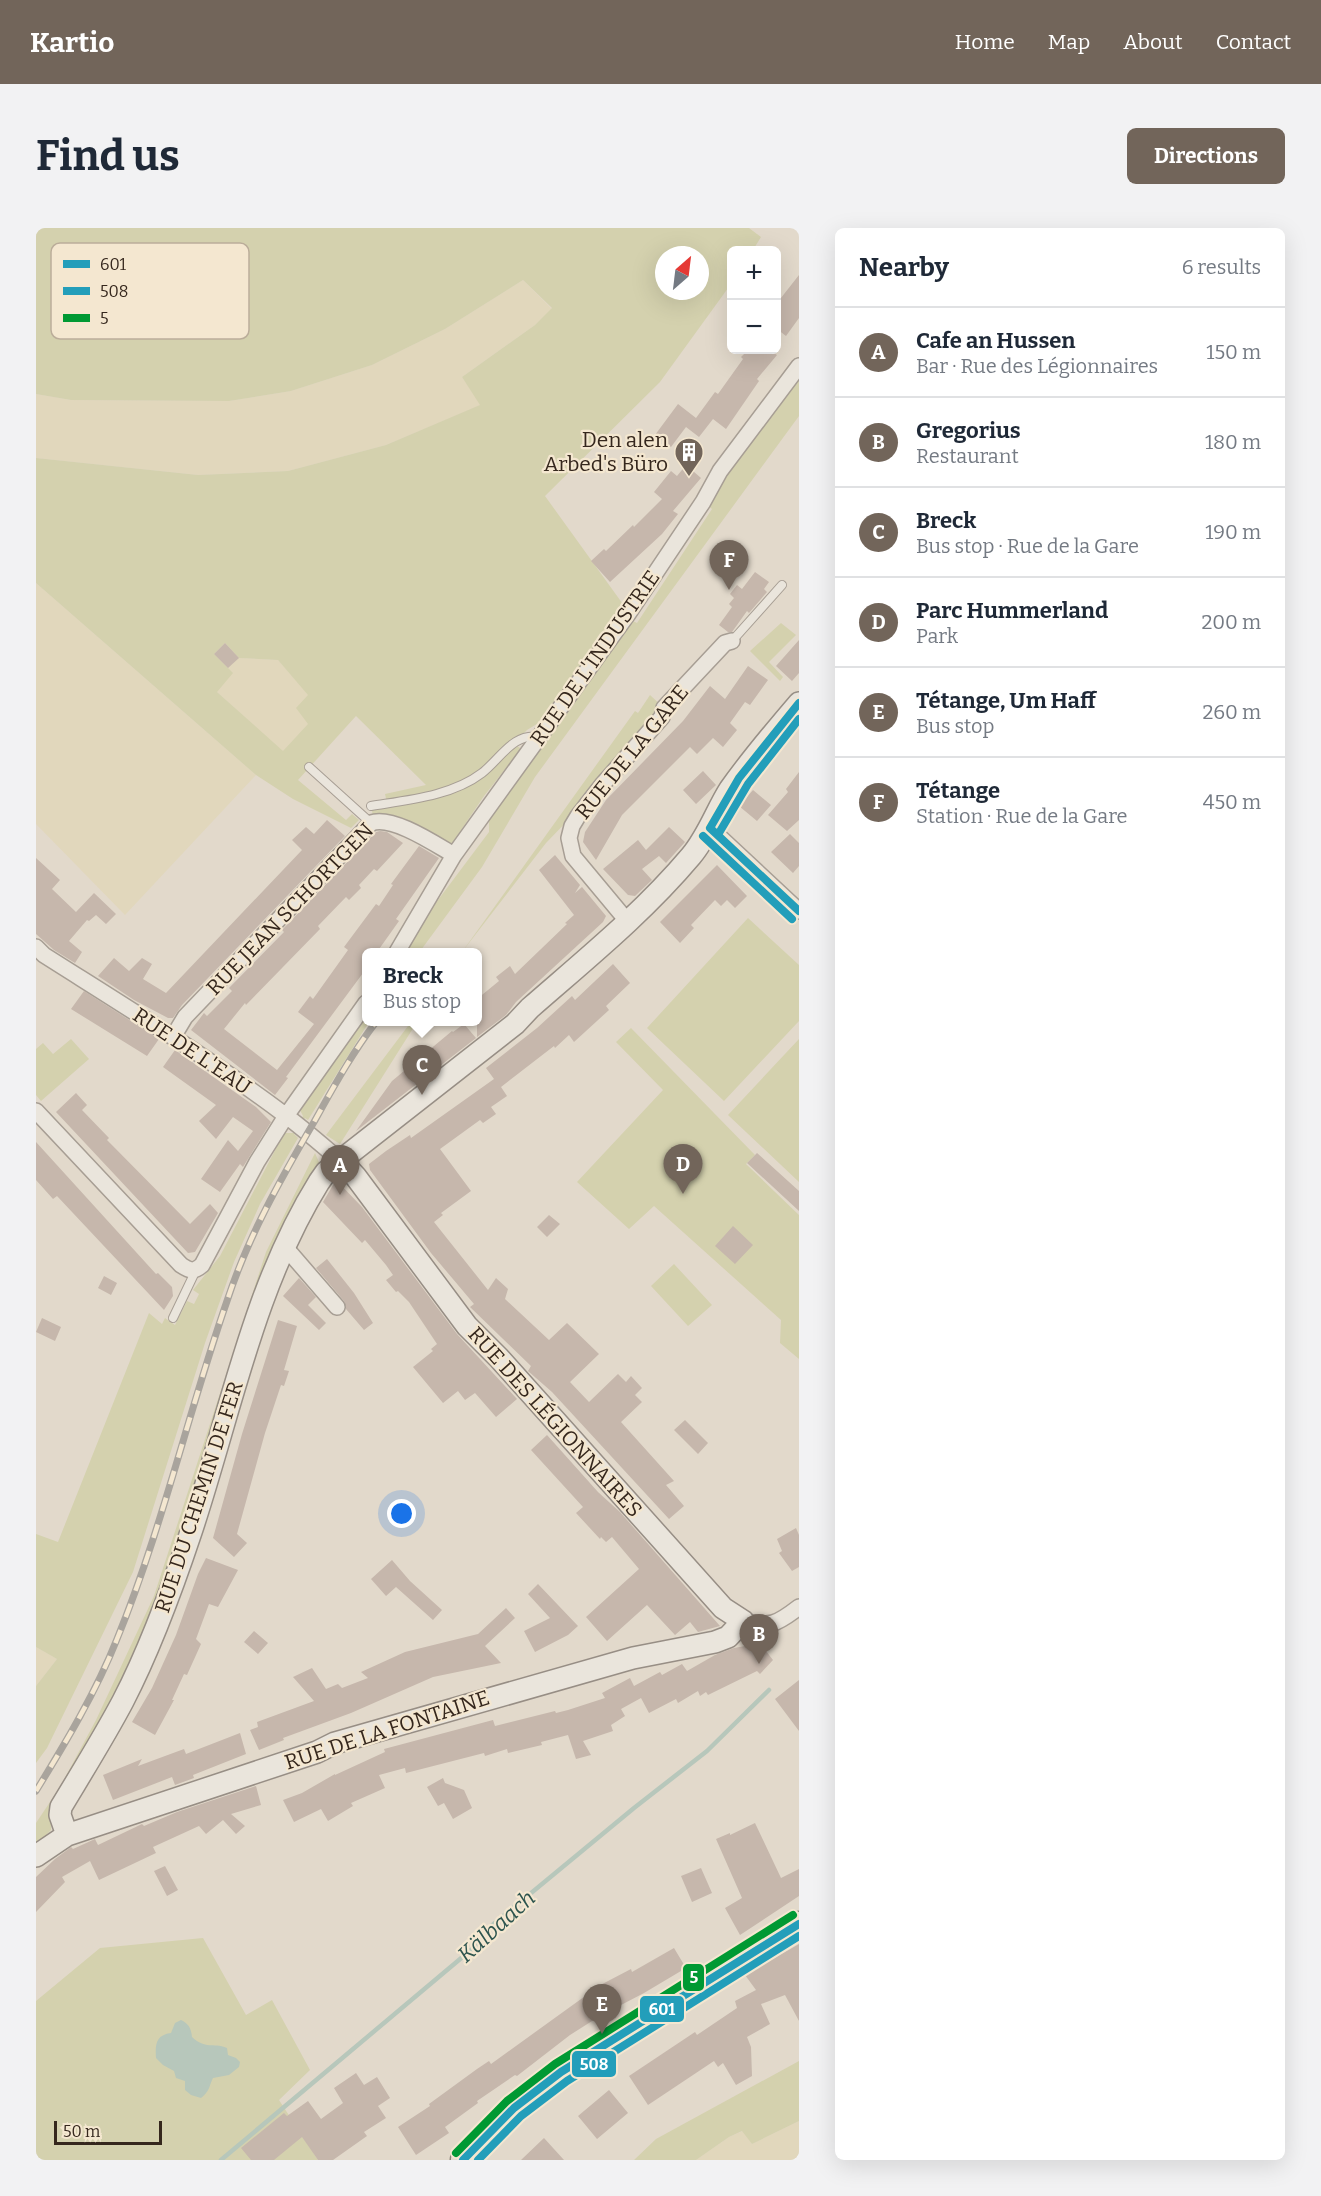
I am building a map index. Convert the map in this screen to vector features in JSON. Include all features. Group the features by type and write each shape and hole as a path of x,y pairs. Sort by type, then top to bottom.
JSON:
{"main road":[{"path":"342,1161 515,1024 628,922 692,855 710,828 730,790 763,745 799,703"},
{"name":"RUE DU CHEMIN DE FER","path":"67,1835 60,1815 61,1807 123,1702 156,1627 191,1532 254,1324 285,1247 318,1182 326,1172 342,1161"},
{"name":"RUE DES LÉGIONNAIRES","path":"342,1161 467,1326 499,1358 723,1608 743,1621"},
{"name":"RUE DE LA FONTAINE","path":"36,1856 67,1835 306,1756 335,1743 633,1658 715,1642 728,1637 743,1621"},
{"path":"463,2160 514,2108 561,2072 799,1924"}],"street":[{"name":"RUE DE L'INDUSTRIE","path":"399,948 454,855 628,614 703,502 720,471 799,366"},
{"name":"RUE DE LA GARE","path":"628,922 573,856 568,838 572,826 602,785 662,717 664,708 725,643 732,641"},
{"name":"RUE JEAN SCHORTGEN","path":"173,1037 185,1017 371,823 378,820 391,823 454,855"},
{"path":"710,828 799,911"},
{"name":"RUE DE L'EAU","path":"39,955 173,1037 286,1116 342,1161"},
{"path":"36,1111 181,1265 189,1270 196,1270 202,1265 257,1162 286,1116 362,1009"},
{"path":"285,1247 337,1307"},
{"path":"743,1621 762,1626 772,1624 799,1607"}],"lane":[{"name":"RUE DE LA GARE","path":"732,641 782,585"},
{"path":"371,806 452,789 483,772 514,743 531,735 539,737"},
{"path":"309,767 371,823"},
{"path":"173,1318 196,1270"}],"shaded area":[{"path":"36,228 749,228 761,237 755,246 727,246 727,290 660,382 545,496 625,607 545,719 527,730 514,743 521,749 484,796 447,851 373,816 371,806 387,803 385,794 426,785 356,716 298,780 346,820 352,814 359,820 351,828 293,799 256,775 36,583 36,458 198,475 288,471 386,445 480,405 462,377 535,325 552,308 523,280 445,329 372,365 291,391 229,401 71,400 36,394","holes":["225,643 239,658 278,660 308,695 296,708 308,724 283,751 217,692 233,673 214,654"]},
{"path":"523,280 552,309 535,325 462,377 481,405 386,445 288,471 198,475 36,458 36,394 71,400 229,401 291,391 372,365 445,329"},
{"path":"799,376 799,416 535,777 482,867 422,948 404,948 433,898 438,900 489,832 489,817 631,620 637,623 712,509 707,505 725,474"},
{"path":"36,583 256,775 125,915 36,824"},
{"path":"781,623 796,635 769,662 783,677 780,681 750,651"},
{"path":"225,643 240,658 278,660 309,695 309,724 283,752 217,692 214,654"},
{"path":"650,695 664,708 602,785 546,843 465,948 635,711 638,713"},
{"path":"748,918 799,965 799,1021 724,1101 647,1028"},
{"path":"362,1015 362,1026 367,1026 308,1120 305,1118 294,1134 298,1138 260,1204 234,1262 205,1343 133,1572 47,1748 36,1763 36,1686 57,1659 36,1647 36,1534 58,1542 149,1313 162,1324 165,1318 175,1325 187,1301 194,1304 199,1294 193,1290 220,1256 284,1133 293,1133 303,1116 298,1106"},
{"path":"408,1026 414,1026 340,1144 326,1135"},
{"path":"631,1028 755,1155 746,1164 799,1215 799,1359 780,1343 781,1320 654,1206 629,1229 577,1182 663,1090 616,1042"},
{"path":"71,1039 89,1059 41,1101 36,1095 36,1049 43,1043 53,1054"},
{"path":"799,1039 799,1182 728,1115"},
{"path":"315,1153 321,1167 135,1665 52,1811 51,1830 36,1846 36,1823 60,1787 96,1720 154,1596 266,1252"},
{"path":"674,1264 712,1305 688,1326 651,1286"},
{"path":"36,1647 57,1659 36,1686"},
{"path":"203,1938 246,2015 272,2000 310,2070 279,2100 318,2160 40,2160 36,2156 36,2001 100,1948"},
{"path":"181,2020 188,2025 192,2037 197,2041 205,2045 227,2048 228,2055 240,2062 239,2067 229,2075 213,2078 208,2091 201,2098 185,2090 185,2081 176,2078 174,2071 156,2058 156,2044 159,2038 171,2033 175,2023"},
{"path":"799,2061 799,2121 752,2144 742,2131 729,2137 696,2160 634,2160 656,2139"},
{"path":"799,2121 799,2160 696,2160 729,2137 743,2131 752,2144"}],"building":[{"path":"799,275 799,318 786,336 781,332 781,298"},
{"path":"744,354 777,355 757,379 759,381 726,429 713,419 699,437 686,427 671,447 655,435 678,404 696,418 715,392 718,394 743,359 741,357"},
{"path":"686,465 701,478 673,511 678,514 662,534 610,582 591,561 604,549 606,551 633,525 634,527 662,499 654,492 671,471 677,476"},
{"path":"755,572 769,582 764,589 767,592 749,613 747,611 732,632 728,632 719,625 732,607 729,604 734,598 730,594 737,585 742,589"},
{"path":"799,640 799,673 792,681 776,666"},
{"path":"225,643 239,658 228,668 214,654"},
{"path":"748,666 768,680 750,705 745,702 730,723 737,730 723,747 713,738 697,754 690,747 622,815 596,860 583,842 585,832 606,800 683,721 710,686 725,699"},
{"path":"703,771 716,785 696,804 683,790"},
{"path":"799,772 799,820 787,831 768,815 788,792 786,789"},
{"path":"753,790 771,805 757,821 739,806"},
{"path":"327,820 345,836 182,1005 173,1018 168,1018 134,1000 98,976 114,958 129,971 142,958 152,964 143,979 166,993 302,850 292,840 306,827 314,834"},
{"path":"669,827 685,842 666,863 659,856 642,869 652,880 635,896 628,895 603,869 638,840 646,850"},
{"path":"376,832 387,832 403,843 377,871 374,869 359,885 361,888 349,900 346,897 318,926 320,929 246,1005 245,1003 224,1029 277,1070 314,1024 298,1012 310,996 313,999 348,950 344,947 376,904 379,906 393,885 391,884 419,846 439,858 396,919 399,921 380,948 362,948 362,974 275,1095 191,1030 204,1013 207,1016 232,991 229,988"},
{"path":"790,834 799,843 799,866 793,873 771,852"},
{"path":"555,855 580,885 575,893 582,887 606,916 603,922 516,1002 506,1015 477,1037 477,1026 482,1026 482,995 499,981 496,977 510,966 515,974 574,915 539,870"},
{"path":"36,858 60,880 52,889 76,912 94,893 116,914 106,924 96,915 89,921 87,920 69,941 82,952 75,963 54,950 36,934"},
{"path":"717,865 747,896 735,908 727,900 721,906 715,900 691,925 694,928 680,943 660,922"},
{"path":"613,964 630,983 606,1006 609,1010 574,1042 569,1035 555,1048 554,1046 501,1087 507,1096 491,1107 496,1114 483,1123 480,1120 440,1149 471,1191 441,1213 443,1215 434,1222 488,1290 496,1278 508,1289 505,1299 549,1340 567,1323 599,1354 570,1382 589,1402 618,1374 626,1382 631,1376 642,1388 635,1395 642,1402 621,1422 674,1481 666,1485 684,1506 669,1519 552,1392 528,1371 531,1366 470,1307 474,1304 431,1253 370,1170 369,1164 410,1135 411,1138 494,1079 486,1068 537,1028 572,996 575,1000"},
{"path":"84,991 159,1039 147,1056 71,1009"},
{"path":"461,1026 466,1026 476,1038 356,1131 392,1081"},
{"path":"175,1050 256,1107 271,1122 243,1167 240,1164 220,1192 201,1179 228,1140 238,1151 253,1131 233,1117 216,1139 199,1121 216,1105 163,1067"},
{"path":"76,1093 87,1105 82,1110 109,1138 107,1140 190,1224 210,1204 218,1213 195,1252 188,1253 56,1112"},
{"path":"36,1142 156,1274 158,1273 172,1287 173,1296 164,1310 57,1196 53,1199 36,1180"},
{"path":"757,1153 799,1191 799,1211 747,1163"},
{"path":"336,1180 362,1207 457,1334 517,1399 496,1417 475,1393 465,1400 458,1391 443,1403 413,1367 433,1351 431,1349 437,1344 409,1302 386,1280 393,1275 386,1265 365,1240 362,1243 323,1202"},
{"path":"549,1215 560,1224 547,1237 537,1227"},
{"path":"733,1226 753,1245 735,1264 715,1246"},
{"path":"327,1259 354,1293 373,1323 364,1330 346,1309 344,1301 316,1268"},
{"path":"104,1276 117,1283 111,1295 98,1288"},
{"path":"299,1278 316,1297 308,1305 326,1323 319,1330 283,1296"},
{"path":"42,1318 61,1327 55,1341 36,1332"},
{"path":"278,1320 297,1326 284,1370 289,1371 284,1386 281,1385 265,1433 237,1534 247,1543 234,1557 213,1538 242,1434"},
{"path":"685,1420 708,1443 698,1454 674,1430"},
{"path":"547,1435 598,1492 620,1512 720,1626 698,1632 690,1622 675,1635 647,1605 607,1641 586,1617 639,1569 612,1537 606,1542 601,1537 600,1539 576,1513 583,1507 531,1450"},
{"path":"796,1528 799,1535 799,1567 792,1571 779,1553 782,1551 777,1539"},
{"path":"206,1558 238,1570 218,1607 209,1604 196,1639 201,1644 155,1735 132,1722 152,1688 176,1635"},
{"path":"392,1560 410,1581 442,1610 433,1620 396,1587 386,1596 371,1579"},
{"path":"538,1584 578,1626 568,1635 535,1652 524,1631 550,1618 528,1594"},
{"path":"506,1608 515,1618 485,1646 501,1663 433,1677 259,1750 250,1730 258,1727 257,1722 314,1701 293,1677 312,1668 326,1689 338,1684 342,1688 368,1678 361,1672 405,1652 478,1634"},
{"path":"254,1631 268,1643 258,1654 244,1642"},
{"path":"756,1644 762,1646 773,1660 760,1674 757,1671 708,1695 706,1692 700,1696 698,1691 678,1703 676,1699 649,1713 641,1698 621,1709 625,1716 611,1725 613,1731 583,1741 591,1755 576,1759 568,1735 541,1742 542,1745 508,1753 507,1749 485,1756 484,1753 406,1773 405,1768 379,1775 385,1788 351,1803 353,1806 328,1821 321,1809 294,1822 283,1800 385,1752 384,1749 493,1720 495,1726 555,1711 556,1713 568,1710 605,1698 602,1693 630,1678 634,1686 660,1672 662,1675 682,1664 687,1671 715,1655 734,1648"},
{"path":"799,1680 799,1731 775,1699"},
{"path":"240,1733 246,1754 193,1775 194,1778 175,1785 172,1777 113,1800 103,1775 142,1759 138,1766 184,1749 186,1754"},
{"path":"443,1778 445,1783 464,1790 472,1808 453,1819 444,1803 438,1806 427,1787"},
{"path":"256,1786 261,1805 231,1814 245,1826 236,1834 223,1820 206,1834 199,1826 153,1847 156,1853 99,1880 90,1861 62,1877 65,1882 36,1912 36,1877 71,1847 73,1849 95,1839 98,1845 142,1824 144,1826 177,1812"},
{"path":"755,1823 781,1878 799,1869 799,1896 740,1935 725,1908 742,1898 716,1839"},
{"path":"165,1866 178,1890 167,1896 154,1871"},
{"path":"701,1868 712,1893 692,1902 681,1876"},
{"path":"799,1944 799,2021 785,1995 761,2004 770,2024 747,2037 751,2047 752,2076 736,2085 723,2063 718,2067 714,2061 648,2105 629,2076 695,2032 697,2035 737,2008 735,2001 756,1990 745,1975"},
{"path":"674,1948 686,1968 570,2035 517,2076 515,2075 477,2101 478,2103 445,2127 449,2133 416,2155 398,2127 430,2106 429,2104 477,2069 489,2061 491,2064 588,1994 587,1992 631,1969 632,1972"},
{"path":"356,2073 364,2085 377,2077 390,2098 378,2106 386,2118 364,2132 367,2136 333,2160 318,2160 302,2137 274,2160 251,2160 241,2148 284,2113 287,2116 308,2101 321,2119 343,2103 334,2088"},
{"path":"609,2090 628,2113 597,2139 578,2116"},
{"path":"544,2138 564,2160 521,2160"}],"waterway":[{"name":"Kälbaach","path":"221,2160 472,1949 490,1927 707,1751 769,1690"}],"railway":[{"path":"36,1791 90,1697 117,1639 148,1556 213,1343 245,1254 289,1165 343,1071 373,1026"}],"transit line":[{"name":"601","path":"710,828 739,778 799,703"},
{"name":"508","path":"719,833 748,784 799,719"},
{"name":"601","path":"710,828 799,911"},
{"name":"508","path":"703,836 792,919"},
{"name":"5","path":"456,2153 507,2101 555,2064 793,1915"},
{"name":"601","path":"463,2160 514,2108 561,2072 799,1924"},
{"name":"508","path":"478,2160 521,2116 567,2081 799,1936"}],"place":[{"name":"Den alen Arbed's Büro","path":"689,478"},
{"name":"Tétange","path":"729,590"},
{"name":"Breck","path":"422,1095"},
{"name":"Parc Hummerland","path":"683,1194"},
{"name":"Cafe an Hussen","path":"340,1195"},
{"name":"Gregorius","path":"759,1664"},
{"name":"Tétange, Um Haff","path":"602,2034"}]}
